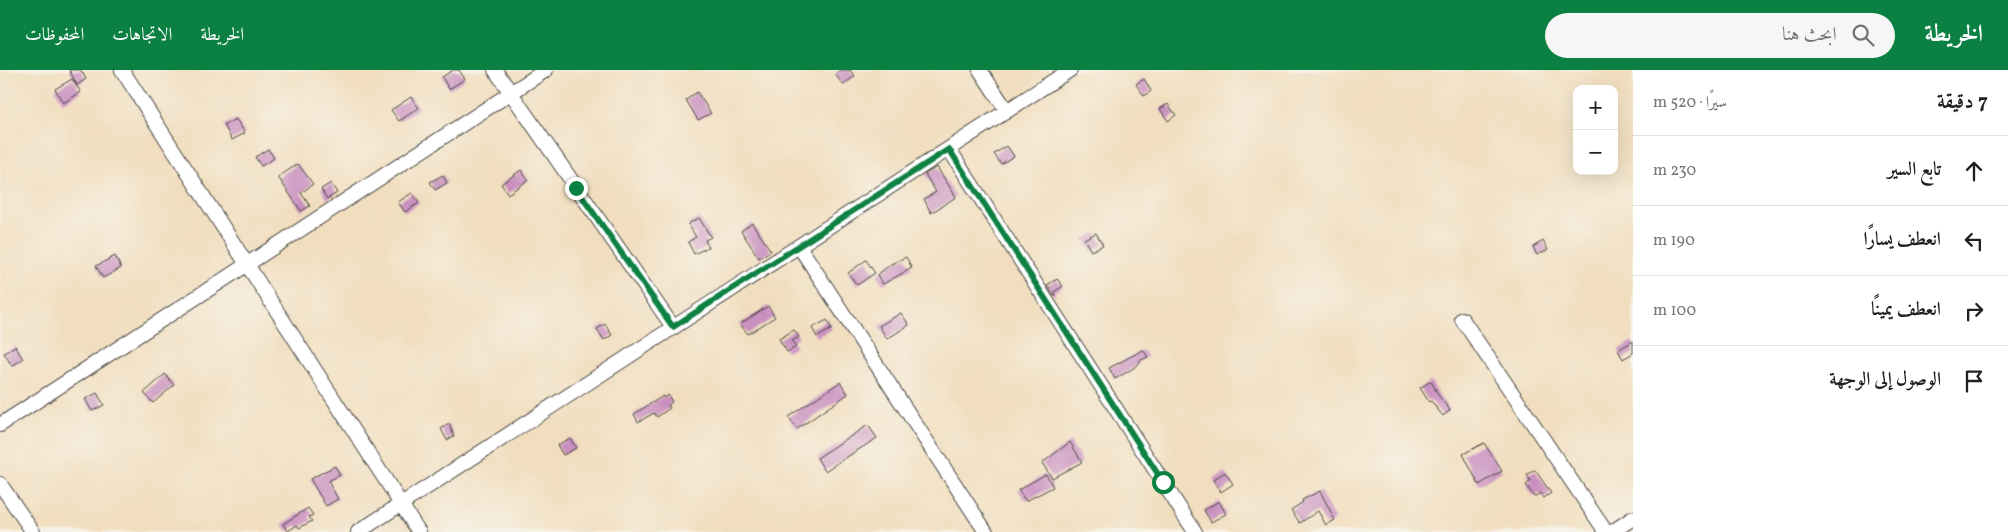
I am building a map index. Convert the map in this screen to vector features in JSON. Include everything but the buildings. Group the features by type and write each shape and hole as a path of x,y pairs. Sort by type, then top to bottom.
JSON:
{"street":[{"path":"122,70 419,532"},
{"path":"495,70 673,327"},
{"path":"0,425 546,70"},
{"path":"980,70 1007,111"},
{"path":"358,532 1070,70"},
{"path":"949,149 1195,532"},
{"path":"799,246 986,532"},
{"path":"1462,319 1606,532"},
{"path":"0,484 32,532"},
{"path":"1612,532 1633,518"}],"route":[{"path":"576,188 673,327 949,149 1163,482"}]}
